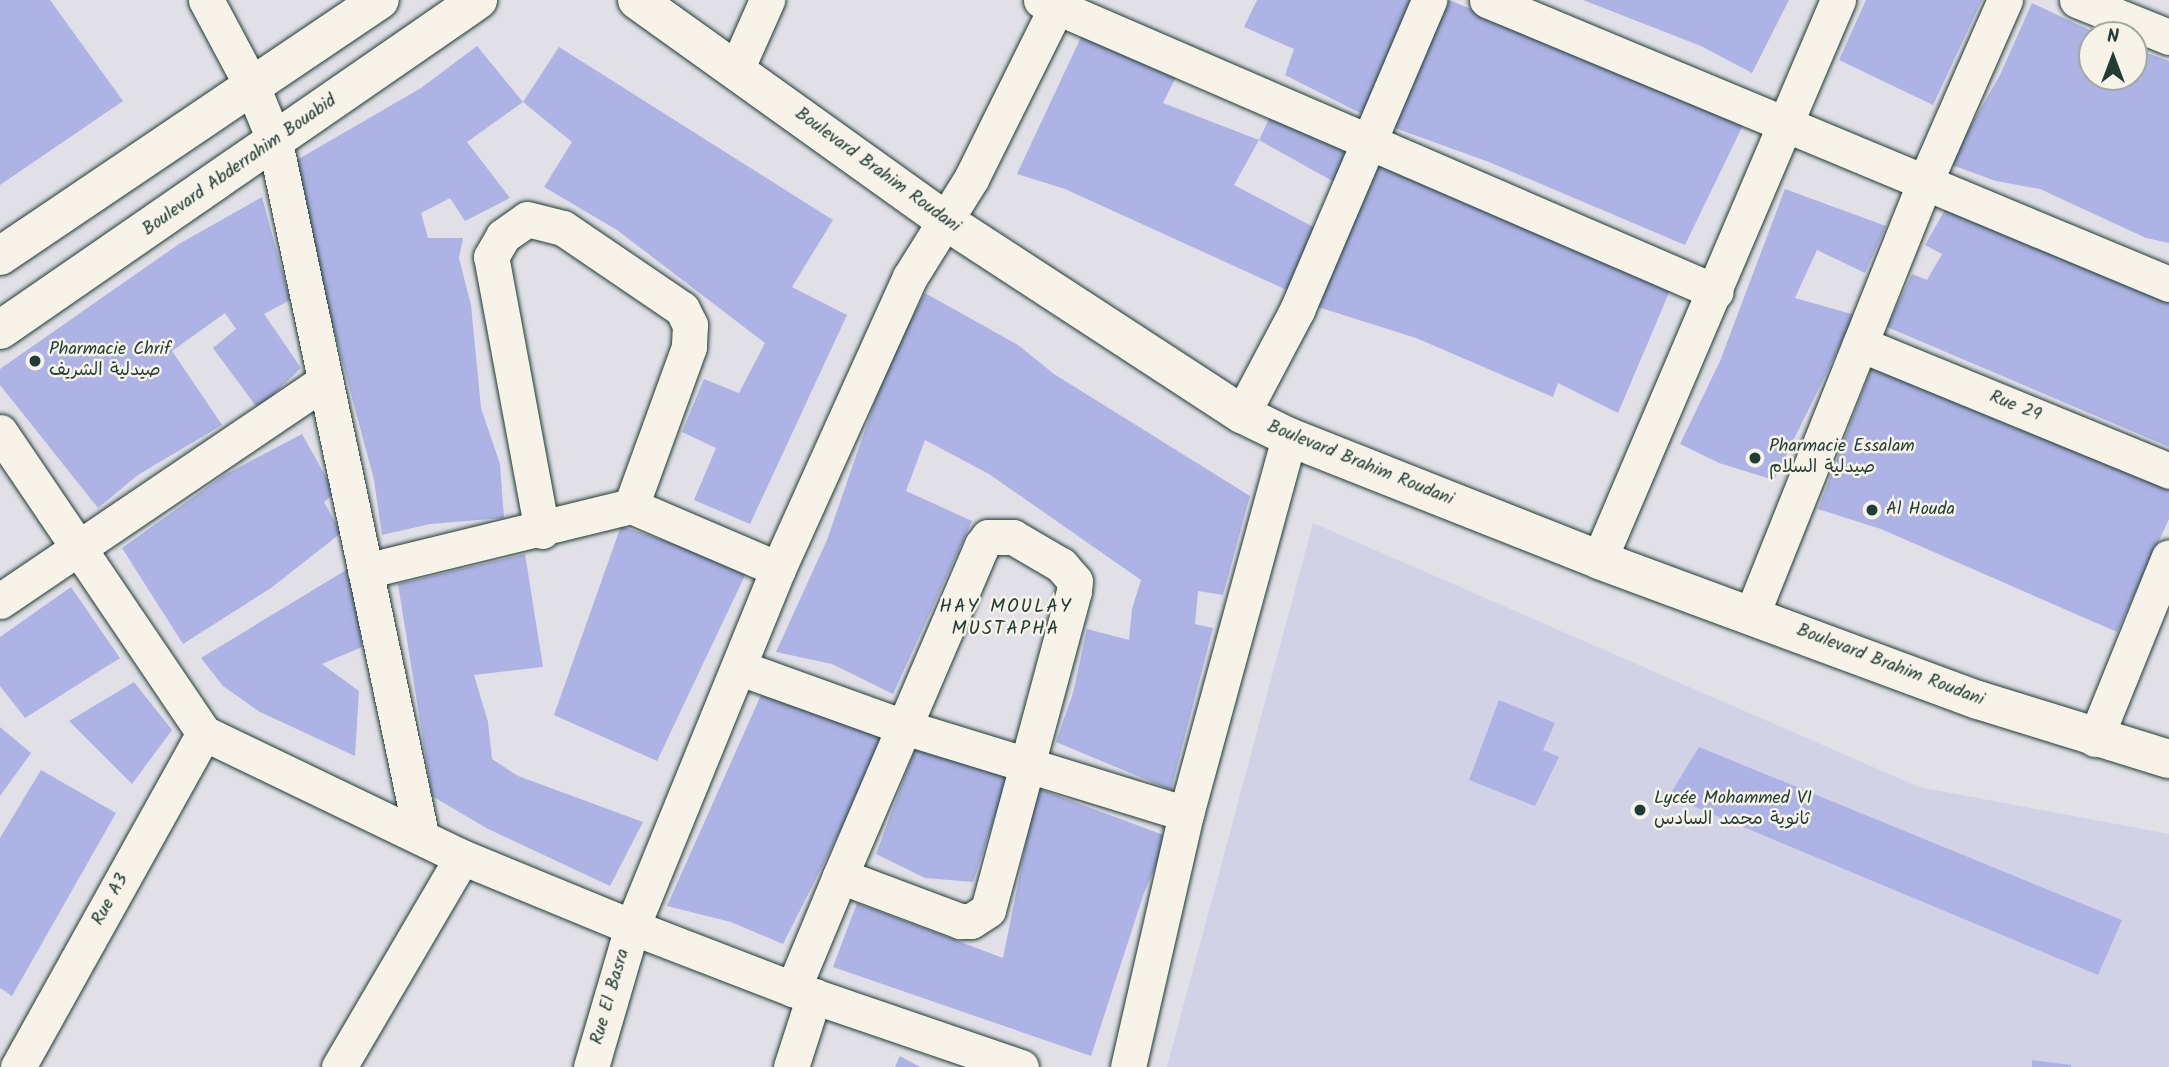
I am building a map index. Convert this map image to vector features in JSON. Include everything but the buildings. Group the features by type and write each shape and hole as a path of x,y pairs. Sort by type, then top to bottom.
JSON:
{"main road":[{"path":"0,256 380,0"},
{"name":"Boulevard Abderrahim Bouabid","path":"0,330 478,0"},
{"name":"Boulevard Brahim Roudani","path":"637,0 944,220 1241,414 1289,438 1599,560 1752,614 1978,700 2095,739 2169,759"}],"street":[{"path":"206,0 252,86 275,142 421,834"},
{"path":"736,70 767,0"},
{"path":"1241,414 1297,310 1429,0"},
{"path":"1487,0 2169,284"},
{"path":"1599,560 1716,292 1783,121 1838,0"},
{"path":"1752,614 1925,182 2006,0"},
{"path":"2077,0 2169,37"},
{"path":"1053,2 1716,292"},
{"name":"Rue El Basra","path":"591,1067 632,926 740,668 778,569 910,277 971,179 1053,2"},
{"path":"542,531 491,257 503,236 527,219 563,228 682,309 690,325 689,347 631,506"},
{"name":"Rue 29","path":"1860,344 2169,471"},
{"path":"0,601 78,551 325,381"},
{"path":"0,432 78,551 204,733 421,834 462,857 804,993 1021,1067"},
{"path":"1128,1067 1186,814 1289,438"},
{"path":"365,571 542,531 631,506 778,569"},
{"path":"791,1067 804,993 840,876 982,545 988,537 1013,537 1061,565 1076,582 988,910 960,921 840,876"},
{"path":"2095,739 2169,557"},
{"path":"740,668 904,727 1186,814"},
{"name":"Rue A3","path":"18,1067 204,733"},
{"path":"340,1067 462,857"}],"shaded area":[{"name":"Lycée Mohammed VI ثانوية محمد السادس","path":"1313,523 1919,787 2169,834 2169,1067 1167,1067"}],"place":[{"name":"Pharmacie Chrif صيدلية الشريف","path":"35,361"},
{"name":"Pharmacie Essalam صيدلية السلام","path":"1755,458"},
{"name":"Al Houda","path":"1872,510"},
{"name":"Lycée Mohammed VI ثانوية محمد السادس","path":"1640,810"}],"district":[{"name":"HAY MOULAY MUSTAPHA","path":"1006,619"}]}
